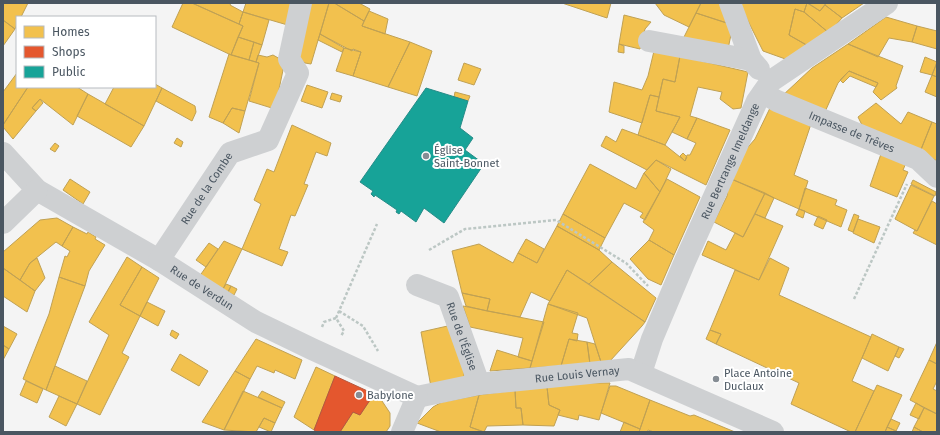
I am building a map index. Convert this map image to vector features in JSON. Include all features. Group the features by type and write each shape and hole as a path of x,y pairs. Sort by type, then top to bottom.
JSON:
{"street":[{"name":"Rue de la Combe","path":"159,260 230,153 268,140 298,73 288,59 301,3"},
{"path":"730,3 751,60"},
{"name":"Rue Bertrange Imeldange","path":"640,373 685,261 757,101 767,87 887,3"},
{"path":"649,41 751,60"},
{"name":"Impasse de Trêves","path":"751,60 777,101 918,160 937,177"},
{"name":"Rue de Verdun","path":"3,153 37,190 159,260 256,322 324,356 417,397"},
{"path":"3,223 37,190"},
{"name":"Rue de l'Église","path":"416,285 448,298 479,384"},
{"name":"Rue Louis Vernay","path":"417,397 479,384 629,369 773,432"},
{"path":"402,432 417,397"}],"path":[{"path":"854,299 918,160"},
{"path":"429,250 464,230 556,220 626,263 667,304"},
{"path":"336,318 377,224"},
{"path":"339,311 363,326 380,353"}],"building: Homes":[{"path":"3,3 28,3 22,16 16,16 15,29 3,20"},
{"path":"183,3 192,3 243,26 231,55 172,27"},
{"path":"192,3 231,3 230,5 243,12 239,24"},
{"path":"246,3 295,3 291,26 243,12"},
{"path":"309,3 329,3 311,64 305,63 298,57"},
{"path":"329,3 334,3 364,21 362,26 410,42 388,87 353,76 361,52 353,49 352,51 320,34"},
{"path":"359,3 370,9 364,21 336,4"},
{"path":"562,3 611,3 607,18"},
{"path":"655,3 701,3 689,27 664,15"},
{"path":"701,3 724,3 733,25 696,13"},
{"path":"740,3 807,3 804,12 795,9 789,35 810,47 791,61 763,51"},
{"path":"807,3 820,11 825,5 842,18 829,33 804,12"},
{"path":"808,3 826,3 820,11"},
{"path":"826,3 864,3 842,18 825,5"},
{"path":"795,9 804,12 829,33 810,47 789,35"},
{"path":"369,11 388,19 385,34 362,26"},
{"path":"243,12 269,20 262,45 238,37 243,26 239,24"},
{"path":"696,13 733,25 728,49 683,39"},
{"path":"624,15 651,22 645,29 640,49 619,44"},
{"path":"886,17 917,26 912,42 889,38 878,57 848,44"},
{"path":"3,20 15,29 3,46"},
{"path":"917,26 937,31 937,49 912,42"},
{"path":"320,34 344,48 342,52 318,40"},
{"path":"238,37 254,42 249,60 231,55"},
{"path":"254,42 262,45 256,62 249,60"},
{"path":"410,42 432,51 417,96 388,87"},
{"path":"619,44 624,46 624,53 618,52"},
{"path":"848,44 903,66 896,86 897,88 881,100 873,92 878,83 849,71 838,83 824,114 782,96 812,68"},
{"path":"344,48 361,52 353,76 336,71"},
{"path":"654,51 680,56 675,82 663,79 659,97 650,95 642,123 609,112 614,82 642,90 648,76"},
{"path":"229,54 259,63 245,111 232,108 223,123 209,117"},
{"path":"258,55 267,57 273,55 280,59 283,70 275,109 249,101 259,63 256,62"},
{"path":"680,56 748,72 741,108 733,109 720,99 722,92 698,87 690,116 697,118 687,139 672,132 680,117 656,111 663,79 675,82"},
{"path":"925,57 937,62 932,75 920,72"},
{"path":"464,63 481,69 474,85 458,80"},
{"path":"937,63 937,77 932,75"},
{"path":"849,71 878,83 876,87 850,76 843,83 840,80"},
{"path":"16,74 16,88 27,88 3,125 3,92"},
{"path":"932,75 937,77 937,97 925,92"},
{"path":"156,85 162,88 144,126 105,104 113,88 156,88"},
{"path":"307,85 328,92 322,108 301,101"},
{"path":"27,88 79,88 88,94 73,125 40,99 32,108 36,111 13,139 3,125"},
{"path":"162,88 195,106 196,112 192,121 156,101"},
{"path":"455,92 470,96 468,101 454,97"},
{"path":"332,93 342,96 340,102 330,99"},
{"path":"88,94 144,126 131,147 77,116"},
{"path":"650,95 659,97 656,111 680,117 665,145 638,135"},
{"path":"40,99 43,103 36,111 32,108"},
{"path":"876,103 901,124 908,112 932,122 920,152 864,129 858,117"},
{"path":"232,108 245,111 239,133 223,123"},
{"path":"770,108 811,124 794,175 808,181 799,209 729,178 742,154 755,139"},
{"path":"697,118 730,130 706,185 656,160 647,170 601,146 606,136 616,142 622,129 665,145 685,161 687,155 690,155 696,143 687,139"},
{"path":"932,122 937,124 937,161 920,152"},
{"path":"292,125 331,143 327,156 316,152 304,184 308,185 295,216 291,215 279,249 288,252 282,266 242,249 261,204 254,200 267,169 274,172"},
{"path":"177,138 183,142 181,147 174,143"},
{"path":"55,143 59,146 55,152 50,149"},
{"path":"882,151 906,163 903,170 908,172 897,197 870,186"},
{"path":"683,153 687,157 685,161 680,156"},
{"path":"656,160 671,169 660,192 644,173"},
{"path":"590,164 636,189 644,173 660,192 645,220 640,217 643,213 624,203 605,238 563,214"},
{"path":"729,178 765,193 743,237 714,222 727,196"},
{"path":"70,179 90,192 83,204 63,190"},
{"path":"667,179 700,197 674,255 649,240 654,230 643,222"},
{"path":"913,180 936,192 935,196 911,184"},
{"path":"911,185 934,196 917,231 895,219"},
{"path":"805,188 837,200 835,205 847,210 841,227 799,209"},
{"path":"765,193 774,198 765,218 755,214"},
{"path":"932,201 937,204 937,245 913,233 915,230 917,231"},
{"path":"799,209 805,211 803,218 796,215"},
{"path":"563,214 605,238 599,250 557,226"},
{"path":"755,214 783,226 759,280 702,255 708,241 726,250 735,233 743,237"},
{"path":"854,214 859,216 853,232 848,230"},
{"path":"818,216 827,220 823,229 814,225"},
{"path":"57,218 73,227 62,246 56,242 30,263 20,280 3,268 3,252 40,220"},
{"path":"858,219 880,227 874,243 853,233"},
{"path":"557,226 599,250 612,262 589,284 567,270 550,301 531,292 520,317 487,311 490,299 462,293 452,251 479,244 513,263 518,253 537,263"},
{"path":"73,227 87,234 88,232 96,237 95,239 105,245 89,271 85,286 59,277 65,256 67,257 70,251 62,246"},
{"path":"526,239 544,249 537,263 518,253"},
{"path":"649,240 674,255 661,285 648,279 630,259"},
{"path":"224,241 242,249 223,289 199,277"},
{"path":"209,243 218,249 206,267 196,260"},
{"path":"127,257 142,267 120,305 140,316 122,353 129,357 100,415 77,404 109,335 89,322"},
{"path":"37,258 45,278 35,291 20,280 30,263"},
{"path":"770,258 789,268 779,295 871,337 852,381 874,391 855,432 851,432 791,404 799,383 716,344 721,334 710,330 735,270 759,280"},
{"path":"612,262 656,298 645,322 589,284"},
{"path":"142,267 159,278 140,316 120,305"},
{"path":"3,268 35,291 27,312 3,296"},
{"path":"567,270 645,322 610,361 601,362 587,318 548,304"},
{"path":"59,277 85,286 46,390 23,379 49,314"},
{"path":"226,284 231,286 228,292 223,289"},
{"path":"231,286 237,289 234,295 228,292"},
{"path":"462,293 490,299 487,311 466,306"},
{"path":"147,302 165,311 158,326 140,316"},
{"path":"548,304 578,313 572,333 578,334 577,341 569,339 561,366 530,368"},
{"path":"463,306 544,322 532,361 518,357 523,338 470,327"},
{"path":"452,325 464,361 464,380 431,387 421,332"},
{"path":"3,326 17,334 9,349 3,345"},
{"path":"172,330 179,334 176,339 170,335"},
{"path":"710,330 721,334 716,344 706,339"},
{"path":"872,334 899,347 888,371 862,358"},
{"path":"256,339 302,360 295,379 275,370 274,373 257,366 250,379 235,371"},
{"path":"569,339 587,342 590,364 561,366"},
{"path":"587,342 595,344 601,362 590,364"},
{"path":"937,342 937,364 929,360"},
{"path":"3,345 9,349 3,360"},
{"path":"899,347 904,349 899,358 895,356"},
{"path":"497,350 532,361 530,368 490,371"},
{"path":"180,354 208,371 199,386 171,370"},
{"path":"929,360 937,364 937,381 933,389 937,391 937,414 910,400"},
{"path":"55,366 87,381 77,404 46,390"},
{"path":"316,367 335,376 314,430 294,417"},
{"path":"235,371 250,379 224,430 202,422"},
{"path":"26,381 43,389 37,403 20,395"},
{"path":"586,383 610,383 599,420 579,415 578,420 558,415 560,410 549,405 547,387"},
{"path":"877,385 902,395 885,432 855,432"},
{"path":"610,386 616,386 650,400 640,429 601,413"},
{"path":"547,387 549,405 560,410 554,426 523,425 521,408 516,408 515,390"},
{"path":"515,390 516,408 521,408 523,425 487,426 484,432 470,427 479,395"},
{"path":"243,391 282,408 275,423 264,418 256,432 224,430"},
{"path":"262,391 285,402 282,408 258,397"},
{"path":"374,394 380,398 390,413 390,426 386,432 340,432 353,412 360,415"},
{"path":"479,395 470,427 484,432 441,432 417,423 433,407 442,402"},
{"path":"59,396 77,404 66,426 49,417"},
{"path":"650,400 690,416 694,415 735,432 654,432 648,430 647,432 639,432"},
{"path":"916,403 924,408 919,419 910,415"},
{"path":"924,408 937,414 937,432 923,432 914,427"},
{"path":"264,418 275,423 271,432 259,427"},
{"path":"891,419 900,423 896,431 887,427"},
{"path":"624,422 640,429 639,432 620,432"},
{"path":"887,427 896,431 898,432 885,432"},
{"path":"914,427 923,432 912,432"}],"building: Shops":[{"path":"335,376 374,394 360,415 353,412 340,432 317,432 314,430"}],"building: Public":[{"name":"Église Saint-Bonnet","path":"426,88 468,101 460,128 473,138 465,150 484,164 444,223 424,208 416,222 401,211 399,214 396,212 397,210 375,195 374,197 371,194 373,191 360,182"}],"place":[{"name":"Église Saint-Bonnet","path":"426,156"},
{"name":"Place Antoine Duclaux","path":"716,379"},
{"name":"Babylone","path":"359,395"}]}
